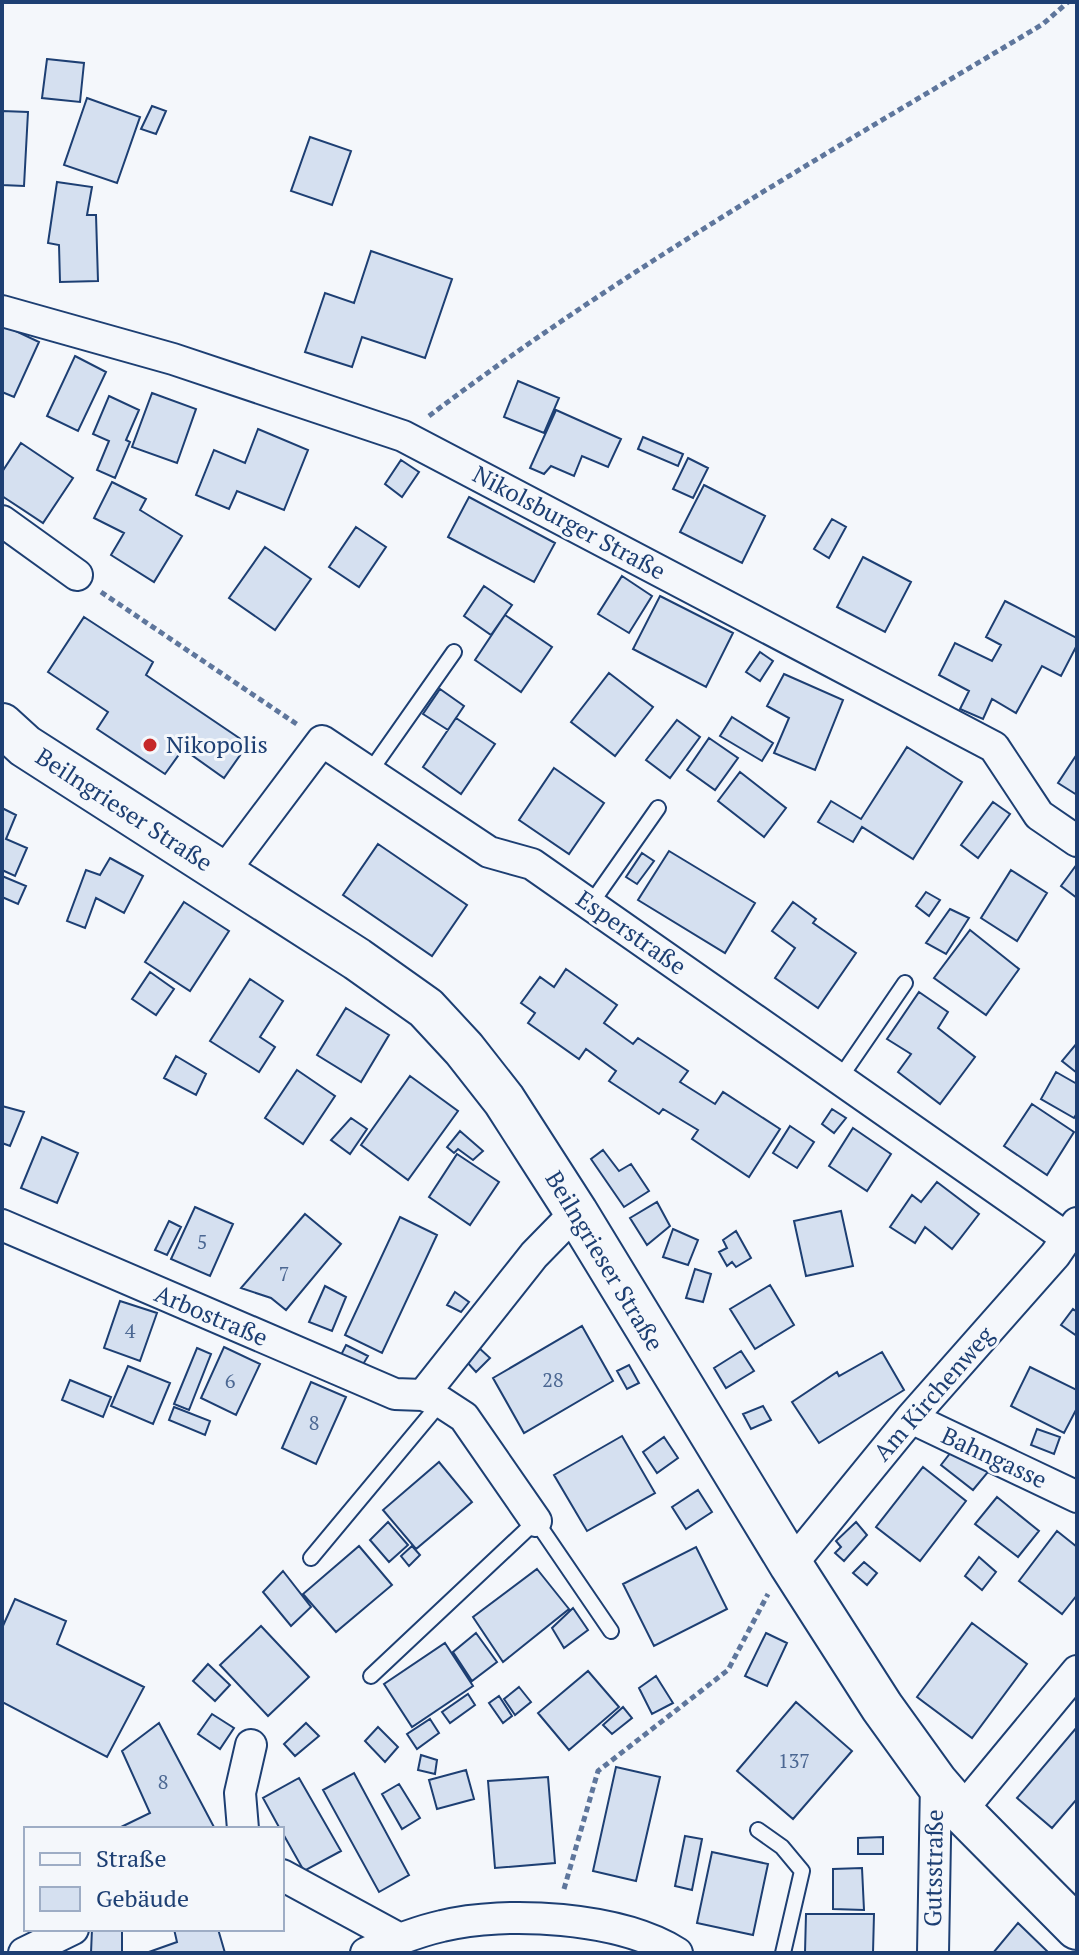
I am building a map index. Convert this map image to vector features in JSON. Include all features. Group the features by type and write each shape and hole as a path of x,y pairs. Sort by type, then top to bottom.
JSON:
{"main road":[{"name":"Beilngrieser Straße","path":"2,725 25,746 357,959 426,1008 464,1049 504,1100 576,1212 791,1565 882,1707 948,1797 1077,1928"}],"street":[{"name":"Nikolsburger Straße","path":"2,311 173,359 403,436 994,747 1039,815 1077,841"},
{"path":"2,521 77,575"},
{"path":"222,874 322,741"},
{"name":"Esperstraße","path":"322,741 489,852 532,864 840,1078 1072,1230"},
{"path":"536,1521 464,1417 432,1399 534,1255 576,1212"},
{"name":"Arbostraße","path":"2,1225 395,1394 432,1399"},
{"name":"Am Kirchenweg","path":"791,1565 911,1418 1055,1255 1072,1230"},
{"name":"Bahngasse","path":"911,1418 1077,1497"},
{"path":"948,1797 1077,1671"},
{"path":"243,1827 240,1793 251,1745"},
{"name":"Gutsstraße","path":"933,1953 948,1797"},
{"path":"284,1876 398,1938"},
{"path":"366,1953 398,1938 444,1925 491,1918 555,1919 614,1929 664,1945 677,1953"},
{"path":"24,1953 69,1931"}],"lane":[{"path":"369,773 454,652"},
{"path":"590,905 658,808"},
{"path":"840,1078 905,983"},
{"path":"311,1558 432,1399"},
{"path":"371,1676 536,1521 611,1631"},
{"path":"758,1830 782,1847 802,1871 783,1953"}],"path":[{"path":"403,436 490,370 687,237 1043,24 1068,2"},
{"path":"77,575 322,741"},
{"path":"555,1919 598,1771 728,1670 766,1597 791,1565"}],"building":[{"path":"47,59 84,63 80,102 42,98"},
{"path":"87,98 140,117 117,183 64,165"},
{"path":"152,106 166,111 156,134 141,129"},
{"path":"2,111 28,112 24,186 2,185"},
{"path":"310,137 351,151 332,205 291,191"},
{"path":"57,182 92,187 87,215 96,215 98,281 60,282 59,245 48,243"},
{"path":"371,251 452,279 425,358 362,337 352,367 305,352 325,293 354,303"},
{"path":"3,325 39,342 14,397 2,392"},
{"path":"75,356 106,372 78,431 47,416"},
{"path":"518,381 559,398 544,433 504,417"},
{"path":"152,393 196,409 177,463 132,447"},
{"path":"109,396 139,410 115,478 97,470 109,441 93,434"},
{"path":"556,410 621,439 608,467 582,456 574,476 551,466 544,474 530,468"},
{"path":"258,429 308,450 284,510 237,491 229,509 196,495 214,450 245,463"},
{"path":"643,437 683,454 678,466 638,449"},
{"path":"21,443 73,478 43,523 2,496 2,472"},
{"path":"688,458 708,468 693,498 673,489"},
{"path":"401,460 419,472 402,497 385,484"},
{"path":"112,482 146,499 140,510 182,536 154,582 111,555 124,533 94,518"},
{"path":"704,485 765,516 742,563 680,532"},
{"path":"469,497 555,543 534,582 448,537"},
{"path":"832,519 846,527 829,558 814,549"},
{"path":"356,527 386,547 359,587 329,567"},
{"path":"265,547 311,579 275,630 229,598"},
{"path":"863,557 911,582 885,632 837,607"},
{"path":"622,576 652,596 629,633 598,614"},
{"path":"484,586 512,605 491,635 464,616"},
{"path":"660,596 733,633 706,687 633,649"},
{"path":"1005,601 1077,638 1077,645 1061,676 1042,666 1016,713 992,699 983,719 960,709 969,691 939,675 955,643 992,661 1001,645 986,637"},
{"path":"505,615 552,647 521,692 475,660"},
{"path":"84,617 153,662 146,675 248,744 224,778 183,749 165,774 97,729 108,712 48,672"},
{"path":"760,652 773,661 760,681 746,672"},
{"path":"609,673 653,707 615,756 571,722"},
{"path":"784,674 843,700 815,770 774,753 789,718 767,706"},
{"path":"440,689 464,706 448,730 423,714"},
{"path":"732,717 773,743 762,761 720,736"},
{"path":"456,718 495,744 461,794 423,767"},
{"path":"677,720 700,737 670,778 646,760"},
{"path":"709,738 738,758 715,790 687,770"},
{"path":"907,747 962,782 913,859 862,827 853,842 818,822 831,801 861,819"},
{"path":"1077,754 1077,795 1058,783"},
{"path":"554,768 604,803 569,854 519,820"},
{"path":"740,772 786,808 764,837 718,801"},
{"path":"993,802 1010,814 978,858 961,845"},
{"path":"2,808 16,815 6,839 27,848 15,876 2,870"},
{"path":"378,844 467,905 432,956 343,895"},
{"path":"669,851 755,903 725,953 638,900"},
{"path":"642,853 654,861 637,884 626,877"},
{"path":"110,858 143,876 124,913 96,898 85,928 67,921 86,870 100,875"},
{"path":"1077,864 1077,898 1061,886"},
{"path":"1011,870 1047,893 1017,941 981,918"},
{"path":"2,876 26,886 18,904 2,897"},
{"path":"926,892 940,900 929,916 916,906"},
{"path":"184,902 229,931 190,991 145,962"},
{"path":"793,902 816,919 813,923 856,953 818,1008 775,978 795,948 772,931"},
{"path":"950,909 969,918 946,954 926,943"},
{"path":"970,930 1019,969 986,1015 934,978"},
{"path":"566,969 617,1005 604,1023 633,1044 638,1038 688,1071 680,1082 715,1104 723,1092 780,1129 749,1177 692,1139 698,1130 663,1109 659,1114 609,1081 616,1071 586,1049 579,1059 528,1023 535,1013 521,1003 540,977 554,987"},
{"path":"150,972 174,989 156,1015 132,999"},
{"path":"250,979 283,1001 260,1037 275,1047 259,1072 210,1041"},
{"path":"919,992 948,1012 938,1028 975,1057 940,1104 898,1072 911,1054 887,1039"},
{"path":"346,1008 389,1035 361,1082 317,1055"},
{"path":"1077,1043 1077,1073 1062,1061"},
{"path":"176,1056 206,1074 196,1095 164,1078"},
{"path":"297,1070 335,1096 303,1144 265,1118"},
{"path":"1056,1072 1077,1084 1077,1113 1074,1118 1041,1099"},
{"path":"410,1076 458,1111 408,1180 361,1145"},
{"path":"1032,1104 1074,1132 1047,1175 1004,1146"},
{"path":"2,1106 24,1112 10,1146 2,1143"},
{"path":"832,1109 846,1118 834,1133 822,1124"},
{"path":"351,1118 367,1129 350,1154 331,1140"},
{"path":"790,1126 814,1142 797,1168 773,1153"},
{"path":"853,1128 891,1154 867,1191 829,1166"},
{"path":"460,1131 483,1151 473,1160 458,1149 454,1153 447,1147"},
{"path":"42,1137 78,1153 57,1203 21,1188"},
{"path":"603,1150 619,1171 631,1164 649,1191 624,1207 591,1159"},
{"path":"457,1154 499,1182 470,1225 429,1197"},
{"path":"937,1182 979,1214 952,1249 925,1227 915,1243 890,1227 912,1195 921,1202"},
{"path":"657,1202 670,1226 647,1245 630,1218"},
{"path":"195,1207 233,1224 210,1276 171,1259"},
{"path":"841,1211 853,1266 806,1276 794,1221"},
{"path":"305,1214 341,1244 286,1310 271,1298 241,1288"},
{"path":"400,1217 437,1235 382,1353 345,1335"},
{"path":"169,1221 181,1227 167,1255 155,1250"},
{"path":"673,1229 698,1240 688,1265 663,1257"},
{"path":"736,1231 751,1258 736,1267 732,1262 727,1266 719,1252 727,1248 723,1240"},
{"path":"695,1269 711,1274 703,1302 686,1298"},
{"path":"770,1285 794,1325 755,1349 730,1309"},
{"path":"325,1286 346,1297 332,1331 309,1322"},
{"path":"455,1292 469,1302 461,1312 447,1305"},
{"path":"120,1301 157,1313 140,1361 104,1348"},
{"path":"1073,1309 1077,1312 1077,1336 1061,1325"},
{"path":"582,1326 613,1381 524,1433 493,1378"},
{"path":"346,1345 368,1356 362,1366 341,1355"},
{"path":"224,1347 260,1364 236,1415 201,1398"},
{"path":"478,1347 490,1358 476,1372 466,1361"},
{"path":"197,1348 211,1354 189,1410 174,1404"},
{"path":"741,1351 754,1371 726,1388 714,1368"},
{"path":"882,1352 904,1390 819,1443 792,1402 837,1372 839,1376"},
{"path":"629,1365 639,1383 627,1389 617,1371"},
{"path":"128,1366 170,1383 153,1424 111,1406"},
{"path":"1030,1367 1077,1390 1077,1408 1064,1433 1011,1406"},
{"path":"70,1380 111,1397 103,1417 62,1400"},
{"path":"311,1382 346,1397 316,1464 282,1448"},
{"path":"763,1406 771,1420 751,1429 743,1414"},
{"path":"174,1407 210,1421 205,1435 169,1420"},
{"path":"1037,1429 1060,1437 1054,1454 1031,1445"},
{"path":"622,1436 655,1493 587,1531 554,1475"},
{"path":"664,1437 678,1458 657,1473 643,1452"},
{"path":"955,1447 988,1472 973,1490 941,1465"},
{"path":"439,1462 472,1502 416,1549 383,1510"},
{"path":"923,1467 966,1501 920,1561 876,1527"},
{"path":"698,1490 712,1512 686,1529 672,1507"},
{"path":"997,1497 1039,1531 1018,1557 975,1524"},
{"path":"388,1522 408,1545 389,1562 370,1540"},
{"path":"856,1522 867,1535 844,1561 835,1553 841,1547 836,1541"},
{"path":"1057,1531 1077,1547 1077,1595 1062,1614 1019,1581"},
{"path":"359,1546 392,1585 336,1632 303,1594"},
{"path":"412,1546 420,1555 409,1566 401,1556"},
{"path":"696,1547 727,1609 654,1646 623,1584"},
{"path":"979,1557 996,1572 982,1590 965,1576"},
{"path":"864,1562 877,1573 867,1585 853,1573"},
{"path":"537,1569 569,1609 503,1662 473,1617"},
{"path":"283,1571 311,1607 291,1626 263,1592"},
{"path":"15,1599 66,1621 57,1644 144,1687 107,1757 2,1702 2,1628"},
{"path":"573,1608 588,1630 564,1648 552,1628"},
{"path":"972,1623 1027,1664 972,1738 917,1697"},
{"path":"261,1626 309,1677 268,1716 220,1665"},
{"path":"476,1633 497,1662 472,1681 453,1652"},
{"path":"766,1633 787,1643 767,1686 745,1676"},
{"path":"445,1643 473,1686 412,1727 384,1684"},
{"path":"208,1664 230,1685 215,1701 193,1681"},
{"path":"588,1671 619,1707 569,1750 538,1713"},
{"path":"656,1676 673,1703 652,1714 639,1688"},
{"path":"519,1687 531,1702 515,1715 504,1699"},
{"path":"468,1694 475,1705 450,1723 442,1712"},
{"path":"499,1696 512,1716 503,1723 489,1703"},
{"path":"796,1702 852,1751 793,1819 737,1771"},
{"path":"623,1707 632,1718 612,1734 603,1725"},
{"path":"212,1714 234,1728 220,1749 198,1734"},
{"path":"430,1719 439,1733 417,1749 407,1734"},
{"path":"159,1723 214,1827 121,1827 150,1813 122,1751"},
{"path":"306,1723 319,1736 295,1756 284,1744"},
{"path":"378,1727 398,1747 385,1762 365,1741"},
{"path":"1077,1727 1077,1799 1052,1828 1017,1798"},
{"path":"421,1755 437,1760 435,1774 418,1770"},
{"path":"616,1767 660,1777 636,1881 593,1871"},
{"path":"466,1770 474,1799 437,1809 429,1780"},
{"path":"354,1773 409,1875 379,1892 323,1790"},
{"path":"548,1777 555,1863 495,1868 488,1781"},
{"path":"299,1778 341,1851 304,1871 284,1836 284,1827 279,1827 263,1798"},
{"path":"399,1784 420,1818 402,1829 382,1794"},
{"path":"685,1836 702,1839 692,1890 675,1886"},
{"path":"883,1837 883,1854 858,1854 858,1838"},
{"path":"712,1852 768,1864 753,1935 697,1923"},
{"path":"862,1868 864,1910 833,1909 833,1869"},
{"path":"806,1914 874,1914 873,1953 805,1953"},
{"path":"1018,1923 1049,1953 993,1953"},
{"path":"92,1931 122,1931 122,1953 91,1953"},
{"path":"174,1931 219,1931 225,1953 146,1953 177,1942"}],"place":[{"name":"Nikopolis","path":"150,745"}]}
